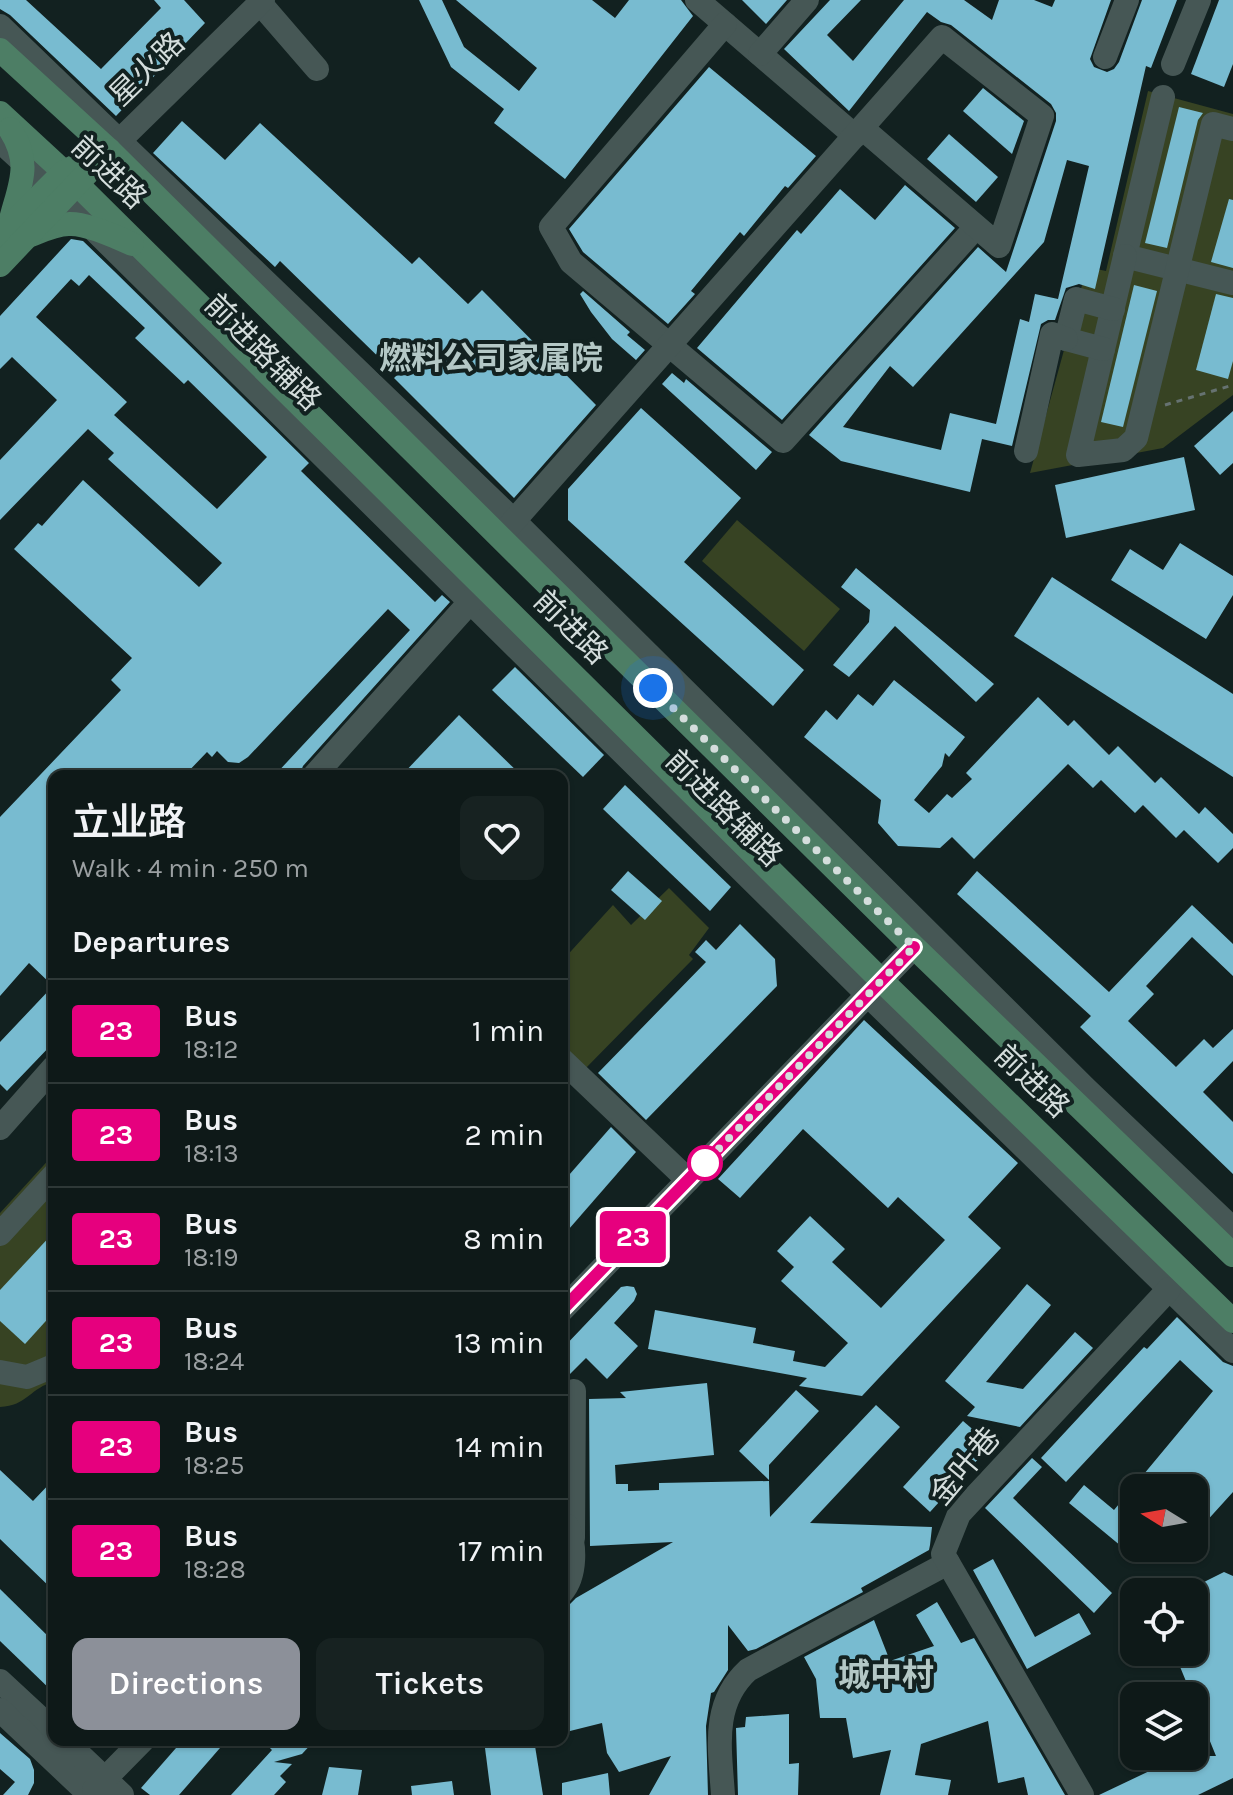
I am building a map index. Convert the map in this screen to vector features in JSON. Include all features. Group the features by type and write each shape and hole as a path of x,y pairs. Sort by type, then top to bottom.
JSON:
{"main road":[{"name":"前进路","path":"0,50 115,145 507,529 914,947 1233,1255"},
{"name":"前进路","path":"0,114 63,185 143,249 477,594 875,988 1233,1321"},
{"path":"0,114 19,142 25,164 13,232 0,265"},
{"path":"13,232 63,185 115,145"},
{"path":"13,232 73,223 143,249"}],"street":[{"path":"507,529 670,345 858,132 942,37 1042,116 999,246 858,132 760,54 697,0"},
{"path":"760,54 807,0"},
{"path":"1105,57 1127,0"},
{"path":"1173,64 1199,0"},
{"path":"262,2 317,69"},
{"name":"星火路","path":"115,145 262,2"},
{"path":"725,24 551,227 571,262 783,441 976,227"},
{"path":"0,26 115,145"},
{"path":"1163,97 1078,455 1123,450 1136,438 1213,124 1233,129"},
{"name":"前进路辅路","path":"0,141 25,164 63,185 95,230 477,594"},
{"path":"1125,256 1233,283"},
{"path":"1066,339 1076,299 1113,309"},
{"path":"1026,451 1052,334 1103,349"},
{"name":"前进路辅路","path":"507,529 1233,1229"},
{"path":"319,770 477,594"},
{"path":"568,1304 914,947"},
{"path":"875,988 1233,1351"},
{"path":"568,1066 688,1180"},
{"path":"0,1128 48,1074"},
{"path":"0,1234 48,1182"},
{"name":"金叶巷","path":"948,1563 943,1554 959,1514 1169,1289"},
{"path":"0,1372 27,1377 48,1368"},
{"path":"568,1398 574,1391 568,1530 572,1566 568,1581"},
{"path":"723,1795 718,1730 732,1685 748,1670 948,1563 1082,1795"},
{"path":"0,1681 48,1725"},
{"path":"0,1710 99,1792"},
{"path":"68,1746 99,1792"},
{"path":"99,1792 138,1746"}],"path":[{"path":"1142,411 1233,385"}],"green space":[{"path":"1148,91 1233,114 1233,395 1163,448 1030,473 1087,267 1106,271"},
{"path":"737,520 840,609 804,651 702,561"},
{"path":"669,888 709,928 689,955 693,959 582,1072 568,1059 568,954 613,905 631,925"},
{"path":"48,1161 48,1384 17,1403 0,1407 0,1213"}],"building":[{"path":"0,0 26,0 101,69 161,8 154,0 184,0 205,23 116,116 0,9"},
{"path":"419,0 442,0 464,47 519,91 537,68 456,0 592,0 615,18 629,0 681,0 693,16 565,179 494,123 504,109 451,67"},
{"path":"742,0 787,0 766,24"},
{"path":"830,0 861,0 827,35 853,61 904,0 964,0 992,20 999,0 1034,0 1052,7 1055,0 1111,0 1090,59 1094,67 1107,72 1119,62 1142,0 1177,0 1151,68 1146,66 1095,289 1079,284 1066,288 1055,320 1041,324 1012,446 982,439 970,492 841,461 809,435 978,247 1006,272 1056,113 1051,104 951,25 927,12 849,111 784,49","holes":["1067,160 1089,166 1058,299 1035,294 1029,322 1020,319 996,424 950,413 941,450 843,427 890,366 913,387 1044,242"]},
{"path":"1219,0 1233,0 1233,64 1224,87 1191,74"},
{"path":"709,67 816,156 788,188 785,186 744,236 740,232 691,291 695,294 668,324 583,252 569,229"},
{"path":"983,88 1024,121 1012,154 963,111"},
{"path":"1179,107 1203,113 1198,120 1167,248 1145,243"},
{"path":"182,121 225,160 260,123 412,264 419,257 468,304 482,290 596,405 514,498 394,378 397,375 280,261 275,267 153,153"},
{"path":"949,134 998,177 976,202 927,159"},
{"path":"905,185 955,228 782,420 697,348 797,230 801,234 840,189 875,220"},
{"path":"1229,199 1233,200 1233,268 1211,262"},
{"path":"71,239 83,241 309,463 301,471 435,602 442,595 450,602 301,770 280,770 410,630 388,609 239,763 228,762 217,751 212,757 207,752 190,770 48,770 48,981 29,963 0,996 0,817 121,690 111,680 132,658 14,549 38,523 42,526 83,480 199,587 222,563 108,459 114,453 88,429 0,520 0,460 57,400 12,357 0,369 0,316","holes":["89,275 145,328 135,338 184,384 188,380 267,457 217,509 114,415 127,402 36,317 71,279 79,286"]},
{"path":"1134,285 1157,291 1123,427 1101,422"},
{"path":"583,291 630,332 627,335 645,350 636,360 612,339 591,312 580,294"},
{"path":"1216,294 1233,298 1233,361 1228,379 1196,370"},
{"path":"672,373 684,383 686,379 772,452 756,470 662,384"},
{"path":"641,408 741,498 684,562 804,670 773,706 568,520 568,489"},
{"path":"1233,411 1233,463 1220,475 1194,446"},
{"path":"1184,457 1195,510 1066,538 1055,485"},
{"path":"1180,543 1233,576 1233,595 1206,639 1111,580 1130,549 1163,570"},
{"path":"856,568 994,684 976,702 895,626 849,677 833,665 869,622 870,610 841,587"},
{"path":"1052,577 1233,694 1233,777 1014,636"},
{"path":"515,667 604,755 583,777 492,690"},
{"path":"894,680 965,737 949,757 945,753 942,766 914,800 929,813 947,794 952,798 972,779 966,773 1038,697 1068,726 1074,720 1109,755 1118,746 1155,783 1161,777 1199,814 1205,807 1233,834 1233,848 1218,863 1184,830 1176,838 1143,805 1135,813 1101,780 1093,788 1068,764 974,859 952,837 940,848 898,846 878,823 881,800 804,737 826,710 837,720 858,694 873,706"},
{"path":"459,715 516,770 407,770"},
{"path":"625,785 731,887 710,911 603,809"},
{"path":"628,871 662,901 645,920 611,890"},
{"path":"977,871 1109,992 1192,905 1233,944 1233,976 1192,937 1146,986 1154,994 1128,1021 1176,1067 1204,1039 1213,1048 1233,1029 1233,1061 1203,1092 1233,1122 1233,1174 1080,1027 1091,1016 957,894"},
{"path":"740,924 775,959 777,986 646,1120 598,1073 706,962 695,952 706,940 716,950"},
{"path":"48,991 48,1048 7,1091 0,1084 0,1042"},
{"path":"864,1020 1018,1163 968,1217 1001,1248 862,1396 799,1386 807,1378 648,1349 655,1310 756,1328 753,1343 795,1351 793,1361 825,1367 848,1343 781,1281 794,1267 777,1251 810,1216 845,1249 832,1262 881,1308 945,1240 898,1197 888,1208 803,1129 740,1198 718,1179"},
{"path":"611,1127 636,1152 568,1230 568,1176"},
{"path":"48,1238 48,1319 25,1344 0,1321 0,1290"},
{"path":"1027,1284 1051,1305 986,1382 1023,1389 1075,1332 1093,1348 1020,1427 967,1416 975,1407 945,1381"},
{"path":"621,1287 634,1287 637,1294 614,1323 638,1346 607,1379 586,1358 568,1376 568,1343"},
{"path":"1177,1317 1223,1362 1233,1366 1233,1492 1208,1520 1208,1474 1144,1474 1213,1391 1180,1360 1066,1482 1041,1458 1144,1347 1147,1349"},
{"path":"707,1383 714,1455 615,1465 616,1484 628,1484 628,1491 659,1490 659,1483 769,1481 770,1517 876,1405 900,1427 810,1523 932,1527 929,1550 861,1588 863,1592 756,1649 748,1651 728,1625 728,1670 711,1693 706,1726 708,1795 649,1795 671,1756 619,1772 607,1753 602,1723 568,1732 568,1605 673,1542 590,1546 589,1399 626,1398 620,1392"},
{"path":"796,1390 819,1411 769,1465 769,1480 739,1451"},
{"path":"963,1421 991,1445 930,1512 903,1487"},
{"path":"1032,1458 1042,1467 1013,1498 1112,1593 1094,1613 985,1508"},
{"path":"0,1470 33,1501 48,1485 48,1585 0,1539"},
{"path":"1084,1485 1114,1510 1120,1503 1120,1545 1069,1503"},
{"path":"993,1559 1035,1637 1079,1613 1091,1634 1027,1669 973,1570"},
{"path":"1224,1572 1233,1576 1233,1778 1198,1795 1099,1795 1152,1770 1208,1770 1208,1756 1216,1756 1208,1736 1208,1682 1186,1682 1180,1666 1208,1666 1208,1580"},
{"path":"0,1589 48,1636 48,1687 0,1641"},
{"path":"937,1602 961,1643 974,1638 1065,1795 1028,1795 1024,1777 998,1783 988,1721 921,1744 915,1775 951,1780 948,1795 880,1795 891,1750 853,1758 846,1718 820,1718 816,1679 804,1657 874,1620 890,1661 934,1646 916,1615"},
{"path":"789,1714 789,1764 799,1763 798,1795 738,1795 736,1728 745,1727 746,1717"},
{"path":"0,1733 30,1759 34,1783 28,1795 3,1795 15,1782 0,1769"},
{"path":"178,1746 222,1746 179,1795 150,1795 141,1788"},
{"path":"268,1746 309,1746 302,1754 274,1762 292,1764 280,1776 286,1782 274,1795 231,1795 272,1750"},
{"path":"485,1746 535,1746 543,1795 491,1795"},
{"path":"329,1767 362,1770 358,1795 322,1795"},
{"path":"608,1773 610,1795 562,1795 562,1783"},
{"path":"452,1781 454,1795 412,1795 411,1786"}],"bus line":[{"name":"23","path":"568,1304 914,947"}],"district":[{"name":"燃料公司家属院","path":"491,358"},
{"name":"城中村","path":"886,1675"}],"route":[{"path":"653,688 914,947 705,1163"}]}
